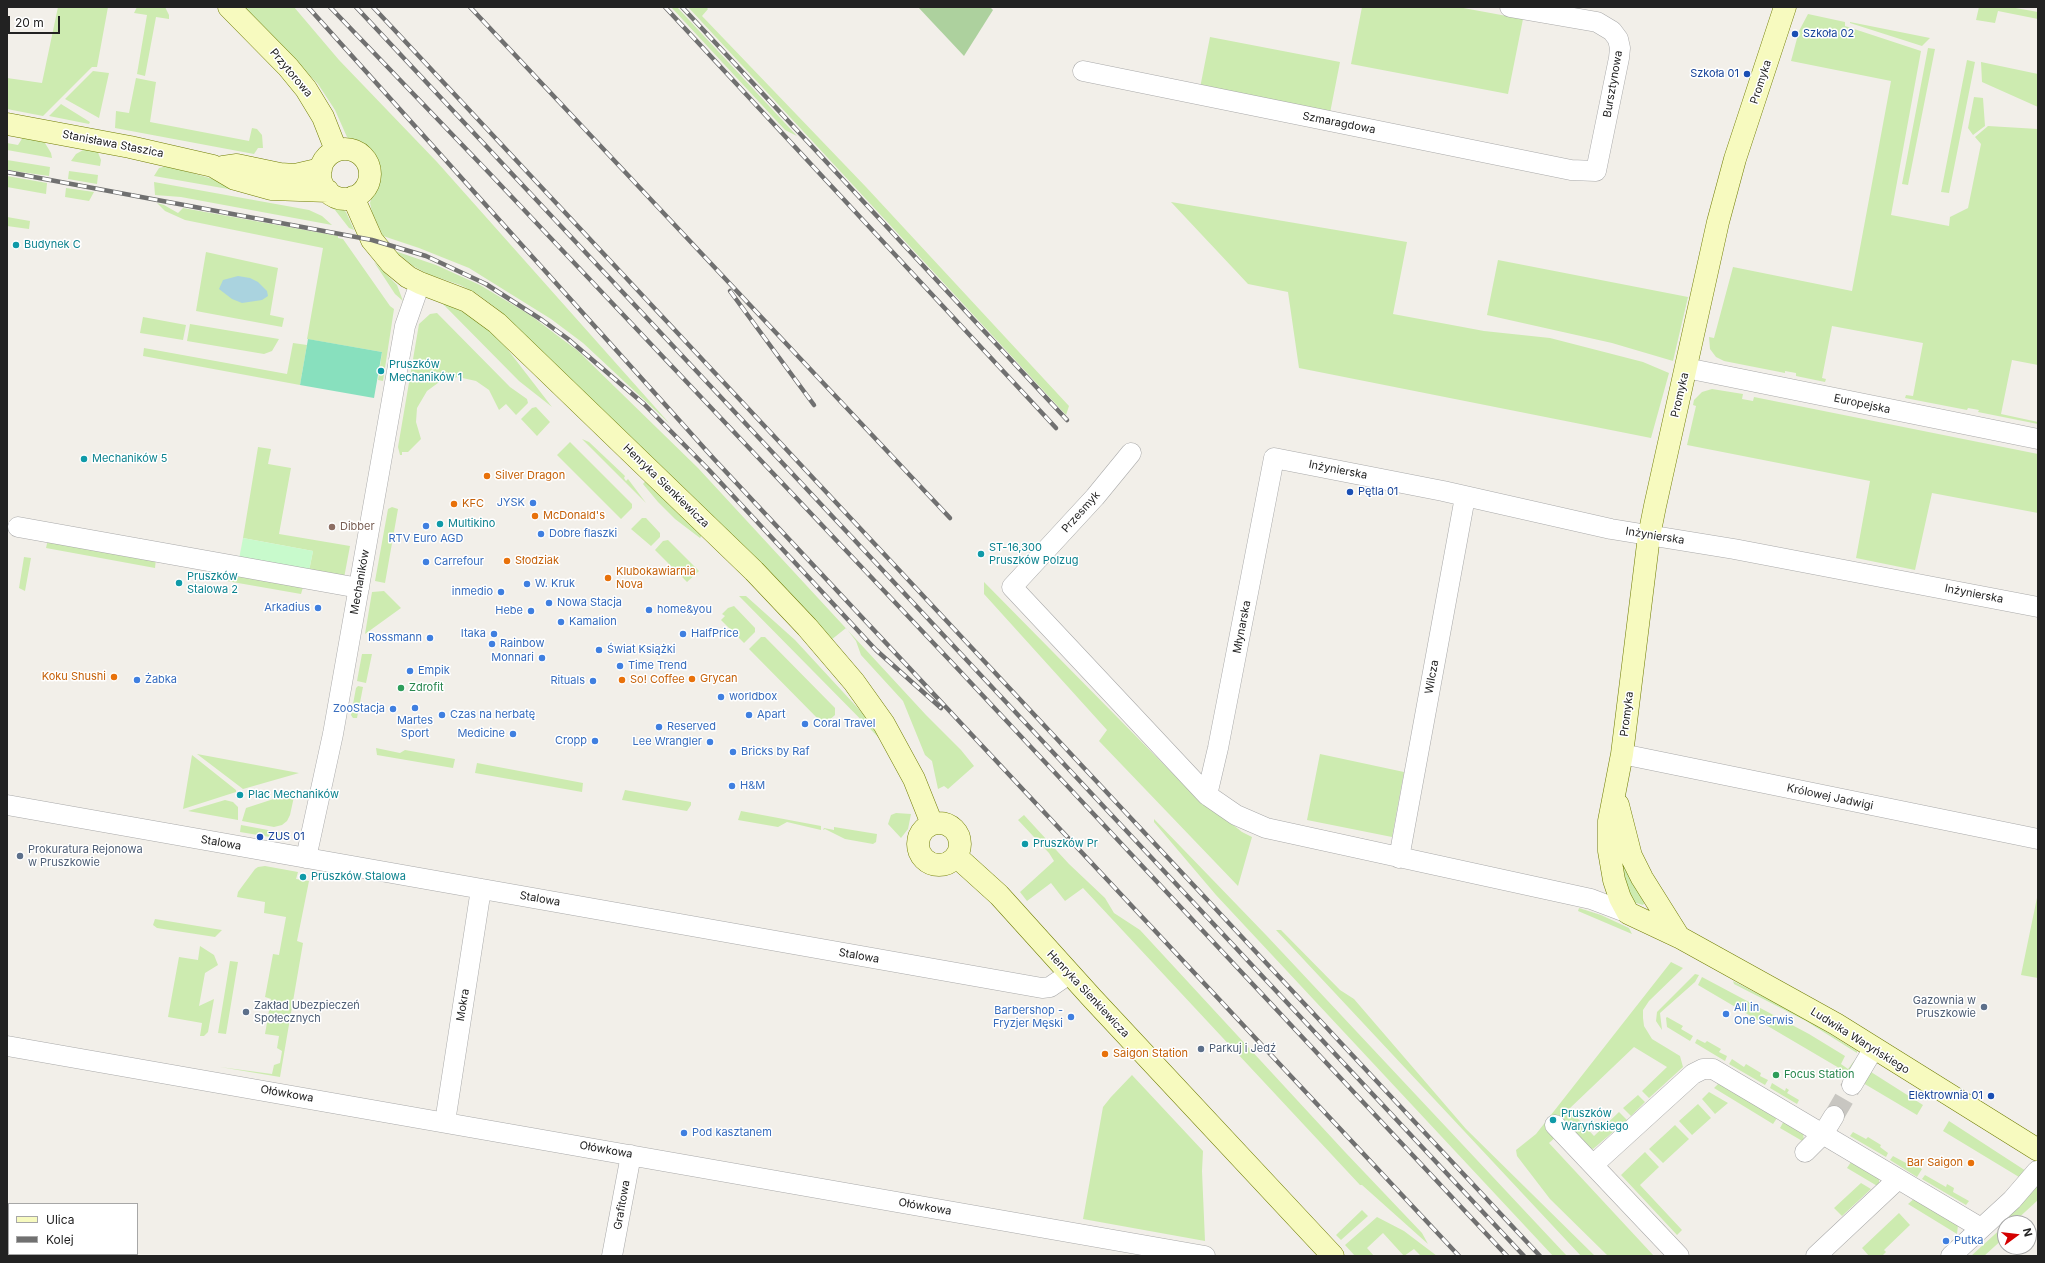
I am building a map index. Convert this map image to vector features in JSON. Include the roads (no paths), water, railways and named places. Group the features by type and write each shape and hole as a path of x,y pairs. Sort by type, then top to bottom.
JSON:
{"street":[{"name":"Przytorowa","path":"229,7 288,67 302,84 320,112 336,150"},
{"name":"Bursztynowa","path":"1510,7 1597,22 1612,30 1618,39 1620,48 1619,58 1596,171"},
{"name":"Promyka","path":"1628,913 1620,898 1614,880 1610,851 1609,821 1622,754 1649,536 1724,201 1735,159 1785,7"},
{"name":"Szmaragdowa","path":"1083,71 1563,168 1596,171"},
{"name":"Stanisława Staszica","path":"7,124 130,147 218,167 237,165 280,174 295,175 321,169"},
{"path":"336,150 352,150 365,158 368,165 369,181 366,188 354,197 338,198 328,192 321,181 321,169 324,159 336,150"},
{"name":"Stanisława Staszica","path":"218,167 236,179 254,185 284,190 317,190 328,192"},
{"name":"Henryka Sienkiewicza","path":"354,197 372,240 378,249 398,269 420,283 467,301 497,323 754,571 807,627 850,676 884,724 914,779 932,824"},
{"name":"Mechaników","path":"306,858 333,734 360,588 405,326 420,283"},
{"name":"Europejska","path":"1686,368 2038,439"},
{"name":"Przesmyk","path":"1130,453 1095,497 1012,587 1207,795"},
{"name":"Inżynierska","path":"1274,458 1649,536 1734,549 2038,607"},
{"name":"Młynarska","path":"1207,795 1218,748 1274,458"},
{"name":"Wilcza","path":"1399,858 1465,497"},
{"path":"18,527 360,588"},
{"name":"Królowej Jadwigi","path":"1622,754 2038,840"},
{"name":"Promyka","path":"1615,792 1631,856 1642,878 1679,937"},
{"path":"1207,795 1236,815 1266,828 1591,899 1628,913 1679,937"},
{"name":"Stalowa","path":"7,805 1042,988 1052,986 1069,974"},
{"path":"932,824 947,824 958,834 961,842 957,857 945,865 930,864 924,859 920,853 918,839 926,827 932,824"},
{"name":"Henryka Sienkiewicza","path":"957,857 998,894 1069,974 1333,1256"},
{"name":"Mokra","path":"446,1122 481,889"},
{"name":"Ludwika Waryńskiego","path":"1679,937 1836,1024 1874,1048 2037,1160"},
{"name":"Ołówkowa","path":"7,1046 631,1154 1205,1256"},
{"path":"1852,1085 1874,1048"},
{"path":"1593,1165 1693,1074 1703,1069 1713,1069 1721,1072 1981,1228"},
{"path":"1805,1152 1823,1134 1834,1116"},
{"path":"1555,1125 1679,1256"},
{"name":"Grafitowa","path":"612,1256 631,1154"},
{"path":"1951,1256 2012,1200 2037,1160"},
{"path":"1816,1256 1898,1179"}],"water":[{"path":"238,276 250,278 258,282 267,291 268,296 262,300 242,303 232,299 219,289 223,280"}],"tunnel":[{"path":"1834,1116 1852,1085"}],"railway":[{"path":"308,7 714,459 1459,1256"},
{"path":"330,7 493,177 957,668 1507,1256"},
{"path":"356,7 1524,1256"},
{"path":"373,7 1540,1256"},
{"path":"470,7 950,518"},
{"path":"665,7 1056,428"},
{"path":"682,7 1067,420"},
{"path":"7,172 372,240 426,256 486,284 542,320 568,339 644,404 709,470 876,650 941,708"},
{"path":"730,291 814,405"}],"place":[{"name":"Szkoła 02","path":"1795,34"},
{"name":"Szkoła 01","path":"1747,74"},
{"name":"Budynek C","path":"16,245"},
{"name":"Pruszków Mechaników 1","path":"381,371"},
{"name":"Mechaników 5","path":"84,459"},
{"name":"Silver Dragon","path":"487,476"},
{"name":"Pętla 01","path":"1350,492"},
{"name":"JYSK","path":"533,503"},
{"name":"KFC","path":"454,504"},
{"name":"McDonald's","path":"535,516"},
{"name":"Multikino","path":"440,524"},
{"name":"RTV Euro AGD","path":"426,526"},
{"name":"Dibber","path":"332,527"},
{"name":"Dobre flaszki","path":"541,534"},
{"name":"ST-16,300 Pruszków Polzug","path":"981,554"},
{"name":"Słodziak","path":"507,561"},
{"name":"Carrefour","path":"426,562"},
{"name":"Klubokawiarnia Nova","path":"608,578"},
{"name":"Pruszków Stalowa 2","path":"179,583"},
{"name":"W. Kruk","path":"527,584"},
{"name":"inmedio","path":"501,592"},
{"name":"Nowa Stacja","path":"549,603"},
{"name":"Arkadius","path":"318,608"},
{"name":"home&you","path":"649,610"},
{"name":"Hebe","path":"531,611"},
{"name":"Kamalion","path":"561,622"},
{"name":"Itaka","path":"494,634"},
{"name":"HalfPrice","path":"683,634"},
{"name":"Rossmann","path":"430,638"},
{"name":"Rainbow","path":"492,644"},
{"name":"Świat Książki","path":"599,650"},
{"name":"Monnari","path":"542,658"},
{"name":"Time Trend","path":"620,666"},
{"name":"Empik","path":"410,671"},
{"name":"Koku Shushi","path":"114,677"},
{"name":"Grycan","path":"692,679"},
{"name":"Żabka","path":"137,680"},
{"name":"So! Coffee","path":"622,680"},
{"name":"Rituals","path":"593,681"},
{"name":"Zdrofit","path":"401,688"},
{"name":"worldbox","path":"721,697"},
{"name":"Martes Sport","path":"415,708"},
{"name":"ZooStacja","path":"393,709"},
{"name":"Czas na herbatę","path":"442,715"},
{"name":"Apart","path":"749,715"},
{"name":"Coral Travel","path":"805,724"},
{"name":"Reserved","path":"659,727"},
{"name":"Medicine","path":"513,734"},
{"name":"Cropp","path":"595,741"},
{"name":"Lee Wrangler","path":"710,742"},
{"name":"Bricks by Raf","path":"733,752"},
{"name":"H&M","path":"732,786"},
{"name":"Plac Mechaników","path":"240,795"},
{"name":"ZUS 01","path":"260,837"},
{"name":"Pruszków Pr","path":"1025,844"},
{"name":"Prokuratura Rejonowa w Pruszkowie","path":"20,856"},
{"name":"Pruszków Stalowa","path":"303,877"},
{"name":"Gazownia w Pruszkowie","path":"1984,1007"},
{"name":"Zakład Ubezpieczeń Społecznych","path":"246,1012"},
{"name":"All in One Serwis","path":"1726,1014"},
{"name":"Barbershop - Fryzjer Męski","path":"1071,1017"},
{"name":"Parkuj i Jedź","path":"1201,1049"},
{"name":"Saigon Station","path":"1105,1054"},
{"name":"Focus Station","path":"1776,1075"},
{"name":"Elektrownia 01","path":"1991,1096"},
{"name":"Pruszków Waryńskiego","path":"1553,1120"},
{"name":"Pod kasztanem","path":"684,1133"},
{"name":"Bar Saigon","path":"1971,1163"},
{"name":"Putka","path":"1946,1241"}]}
